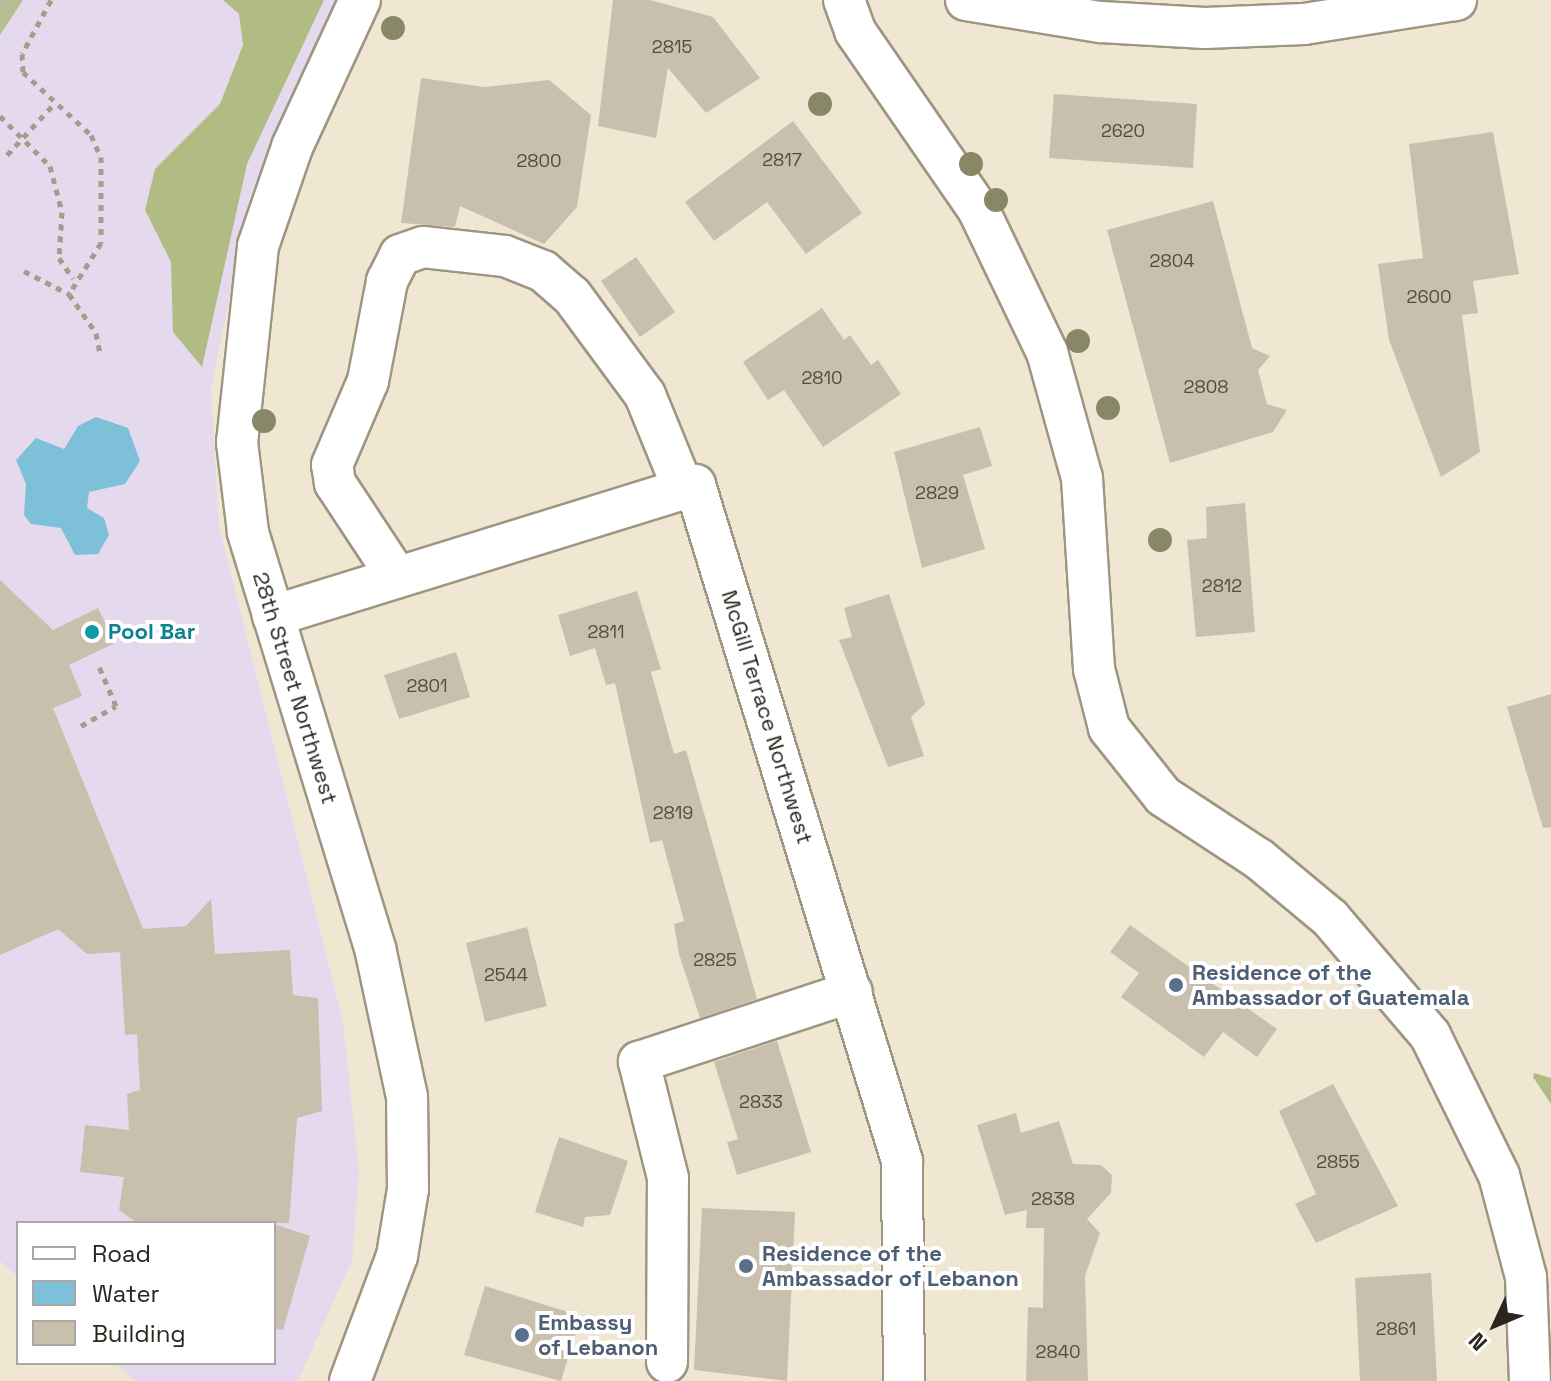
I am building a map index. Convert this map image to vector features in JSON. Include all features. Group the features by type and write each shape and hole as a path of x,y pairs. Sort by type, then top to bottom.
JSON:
{"street":[{"name":"28th Street Northwest","path":"350,1381 397,1256 408,1189 407,1097 375,948 248,532 238,458 250,282 292,147 360,0"},
{"path":"844,0 855,31 979,211 1047,352 1082,478 1094,669 1109,728 1163,796 1259,859 1330,918 1430,1035 1499,1175 1526,1277 1530,1381"},
{"path":"966,0 1101,22 1205,28 1304,24 1456,0"},
{"path":"273,616 683,488 645,395 572,296 543,271 505,256 423,247 400,255 387,281 368,381 332,465 335,483 397,577"},
{"name":"McGill Terrace Northwest","path":"683,488 695,485 852,992 905,1182 904,1381"},
{"path":"667,1362 668,1178 639,1062 852,992"}],"path":[{"path":"51,0 22,54 23,72 54,104 91,135 101,157 101,243 73,279 69,294"},
{"path":"7,155 54,104"},
{"path":"0,116 24,136 59,187 59,258 73,279"},
{"path":"24,271 69,294 96,333 100,353"},
{"path":"81,726 116,706 98,664"}],"shaded area":[{"path":"0,0 338,0 249,199 211,389 219,526 343,1022 359,1172 352,1260 298,1381 135,1381 117,1365 276,1365 276,1221 16,1221 16,1275 0,1261"}],"green space":[{"path":"0,0 23,0 0,35"},
{"path":"223,0 324,0 247,164 202,367 173,332 171,262 145,210 155,169 220,104 243,45 239,14"},
{"path":"1534,1073 1551,1078 1551,1104 1533,1077"}],"water":[{"path":"96,417 128,428 140,461 125,484 89,492 87,508 104,518 109,535 98,554 75,555 61,528 31,524 24,515 26,484 16,460 36,438 64,449 78,426"}],"building":[{"path":"613,0 650,0 713,17 760,78 706,113 668,68 656,138 598,126"},
{"path":"421,78 484,87 549,80 591,115 577,207 544,244 460,206 455,227 401,223"},
{"path":"1054,94 1197,104 1193,168 1049,158"},
{"path":"793,121 862,213 806,254 767,202 714,241 685,202"},
{"path":"1493,132 1519,274 1473,281 1478,313 1462,315 1480,452 1441,477 1389,340 1378,264 1423,258 1409,144"},
{"path":"1213,201 1252,348 1270,356 1258,370 1267,404 1287,410 1273,432 1170,463 1107,230"},
{"path":"636,257 675,312 640,337 601,281"},
{"path":"822,308 844,340 850,335 871,365 878,360 901,394 823,447 784,390 768,400 743,362"},
{"path":"980,427 992,466 963,475 985,549 922,568 894,452"},
{"path":"1245,503 1255,632 1196,637 1187,540 1207,538 1206,507"},
{"path":"0,580 53,630 98,608 115,643 69,665 82,696 53,708 143,929 186,926 211,899 215,954 290,950 293,995 318,998 322,1111 297,1118 289,1223 134,1221 119,1210 124,1177 80,1172 85,1125 129,1130 127,1094 140,1090 137,1034 125,1035 120,952 87,954 58,929 0,955"},
{"path":"637,591 661,669 651,672 674,754 686,750 757,999 700,1018 679,954 674,924 684,921 662,840 650,843 615,683 606,685 595,648 570,656 558,615"},
{"path":"889,594 925,704 911,717 924,756 888,767 839,640 852,637 844,608"},
{"path":"456,652 470,697 399,719 384,675"},
{"path":"1551,694 1551,827 1543,828 1507,707"},
{"name":"Residence of the Ambassador of Guatemala","path":"1130,925 1277,1029 1257,1057 1223,1032 1204,1057 1121,997 1139,973 1110,952"},
{"path":"527,927 547,1006 485,1022 466,943"},
{"path":"777,1041 811,1152 737,1175 727,1142 738,1139 714,1062"},
{"path":"1333,1084 1398,1206 1316,1243 1295,1204 1316,1194 1279,1111"},
{"path":"1016,1113 1021,1133 1059,1121 1073,1164 1101,1165 1112,1175 1111,1193 1087,1219 1100,1233 1085,1276 1088,1381 1026,1381 1028,1307 1043,1308 1044,1228 1026,1228 1027,1210 1005,1215 977,1125"},
{"path":"559,1137 628,1161 610,1215 585,1217 583,1227 535,1212"},
{"name":"Residence of the Ambassador of Lebanon","path":"702,1208 795,1212 787,1381 694,1370"},
{"path":"276,1225 310,1236 283,1330 276,1329"},
{"path":"1431,1273 1437,1381 1360,1381 1355,1278"},
{"name":"Embassy of Lebanon","path":"485,1286 581,1316 561,1381 464,1355"}],"place":[{"name":"Pool Bar","path":"92,632"},
{"name":"Residence of the Ambassador of Guatemala","path":"1176,985"},
{"name":"Residence of the Ambassador of Lebanon","path":"746,1266"},
{"name":"Embassy of Lebanon","path":"522,1335"}]}
